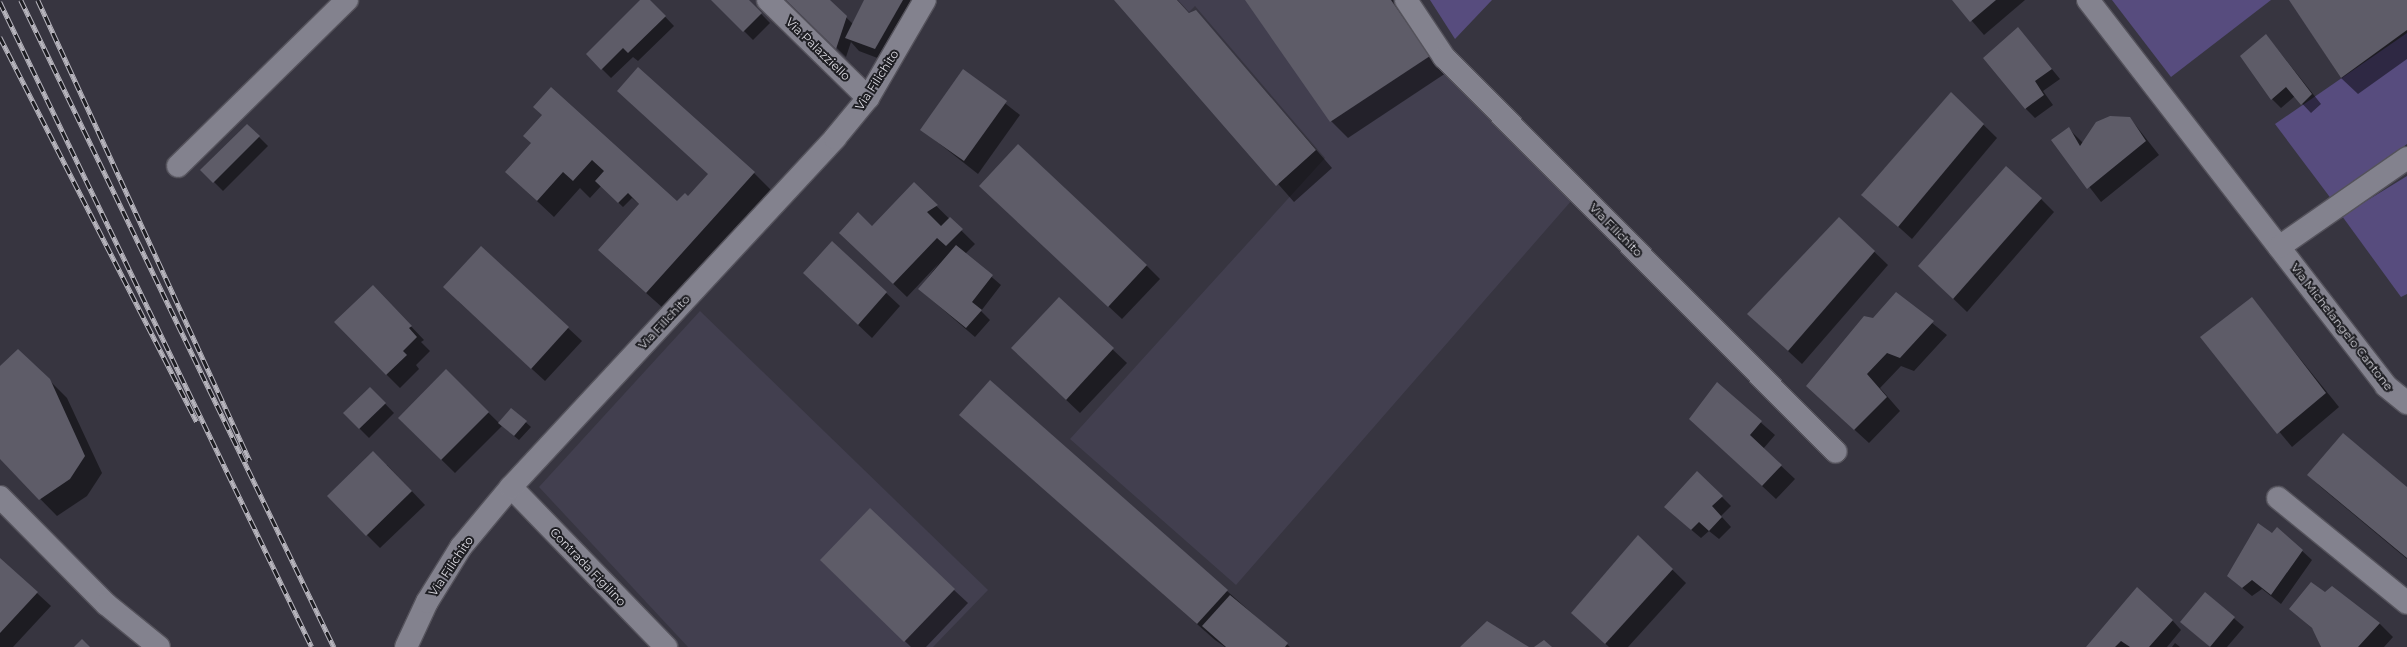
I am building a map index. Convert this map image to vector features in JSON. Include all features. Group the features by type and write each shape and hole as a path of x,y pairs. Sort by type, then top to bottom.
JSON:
{"street":[{"path":"178,166 348,0"},
{"name":"Via Palazziello","path":"768,0 868,98"},
{"name":"Via Filichito","path":"406,647 427,602 461,547 511,487 868,98 925,0"},
{"name":"Via Filichito","path":"1406,0 1444,57 1836,452"},
{"name":"Via Michelangelo Cantone","path":"2088,0 2386,386 2407,403"},
{"path":"2279,247 2407,158"},
{"name":"Contrada Figilino","path":"511,487 666,647"},
{"path":"0,496 106,604 159,647"},
{"path":"2278,498 2407,603"}],"shaded area":[{"path":"1178,0 1395,0 1439,63 1572,200 1236,585 1070,439 1325,158 1195,6 1189,12"},
{"path":"1430,0 1492,0 1455,39"},
{"path":"2112,0 2271,0 2171,77"},
{"path":"2407,33 2407,144 2332,200 2275,124"},
{"path":"2407,176 2407,294 2401,297 2342,216"},
{"path":"700,311 988,590 933,647 688,647 539,487"}],"building":[{"path":"640,0 650,0 666,16 628,53 623,48 601,70 586,54"},
{"path":"711,0 749,0 762,13 743,32"},
{"path":"786,0 830,0 847,16 836,49"},
{"path":"864,0 903,0 875,49 845,38"},
{"path":"1114,0 1177,0 1189,13 1196,10 1316,150 1276,186"},
{"path":"1245,0 1391,0 1430,56 1330,122"},
{"path":"1952,0 1996,0 1970,22"},
{"path":"2289,0 2407,0 2407,30 2341,78"},
{"path":"2018,27 2052,69 2035,81 2044,95 2025,109 1983,58"},
{"path":"2266,34 2312,94 2301,105 2286,87 2271,100 2240,56"},
{"path":"638,67 755,172 646,293 598,250 639,204 628,193 618,203 595,181 604,171 592,160 573,181 563,172 537,201 505,172 531,143 523,136 542,115 533,107 551,87 677,201 685,193 688,196 708,174 617,91"},
{"path":"963,69 1007,101 964,161 920,130"},
{"path":"1951,92 1984,124 1898,227 1861,195"},
{"path":"2110,116 2130,117 2146,141 2087,189 2051,140 2069,127 2080,146 2096,122"},
{"path":"247,124 260,136 213,183 200,170"},
{"path":"1018,144 1147,265 1108,307 979,186"},
{"path":"2006,166 2042,198 1953,299 1918,266"},
{"path":"914,182 938,205 927,212 941,226 950,217 963,229 946,246 937,238 893,284 839,233 858,212 872,226"},
{"path":"1839,217 1875,251 1788,351 1747,314"},
{"path":"832,241 887,292 858,325 803,273"},
{"path":"956,245 993,275 972,302 982,310 966,328 918,289"},
{"path":"481,246 569,327 531,369 443,287"},
{"path":"373,285 412,326 409,328 417,337 403,351 407,355 386,375 334,322"},
{"path":"1896,292 1934,321 1900,358 1887,353 1867,374 1887,397 1854,430 1806,386 1864,316 1873,318"},
{"path":"1059,297 1114,348 1066,400 1011,348"},
{"path":"2252,297 2326,393 2277,434 2200,337"},
{"path":"18,349 50,379 85,456 70,479 39,500 0,459 0,366"},
{"path":"446,369 489,412 441,460 398,418"},
{"path":"990,380 1228,590 1197,624 959,415"},
{"path":"1717,382 1762,421 1750,435 1782,465 1762,486 1689,419"},
{"path":"370,387 386,403 359,429 343,413"},
{"path":"511,408 527,421 514,436 498,423"},
{"path":"2343,433 2407,487 2407,558 2307,475"},
{"path":"373,451 412,491 366,536 327,496"},
{"path":"1697,471 1723,496 1712,506 1722,517 1709,531 1699,522 1691,530 1664,507"},
{"path":"870,508 955,589 904,642 820,560"},
{"path":"2258,523 2272,533 2277,527 2303,550 2271,595 2252,580 2242,588 2227,576"},
{"path":"1638,535 1673,569 1605,644 1571,613"},
{"path":"0,558 38,592 0,633"},
{"path":"2311,582 2325,592 2332,586 2380,623 2358,647 2321,647 2312,628 2289,609"},
{"path":"2137,587 2173,620 2149,647 2130,647 2121,641 2115,647 2086,647"},
{"path":"2205,592 2235,617 2210,647 2180,622"},
{"path":"1230,595 1288,643 1285,647 1226,647 1202,626"},
{"path":"1487,621 1529,647 1460,647"},
{"path":"82,639 90,647 74,647"},
{"path":"1544,640 1552,647 1534,647"}],"railway":[{"path":"21,0 334,647"},
{"path":"38,0 250,461"},
{"path":"0,2 312,647"},
{"path":"0,37 197,422"}]}
